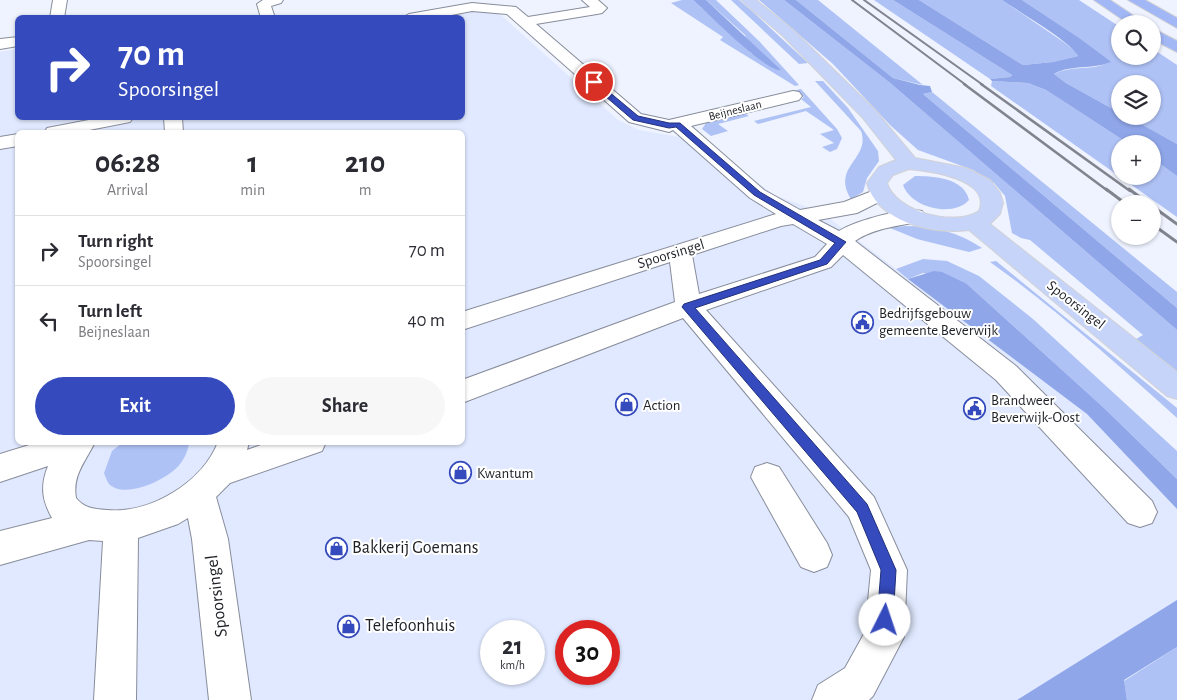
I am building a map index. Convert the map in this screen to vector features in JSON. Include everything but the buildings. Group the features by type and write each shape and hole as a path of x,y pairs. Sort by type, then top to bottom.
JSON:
{"highway":[{"path":"1101,0 1125,15"},
{"path":"1135,0 1177,24"},
{"path":"1161,37 1177,47"}],"main road":[{"path":"748,0 788,33 868,112 909,163"},
{"path":"909,163 935,165 961,172 976,180 993,199 992,208 986,216 974,222 946,224 914,216 892,205 880,194 877,183 881,173 892,167 909,163"},
{"name":"Spoorsingel","path":"974,222 1177,388"}],"street":[{"path":"58,15 60,0"},
{"path":"267,15 264,4 276,0"},
{"path":"524,22 600,8 589,0"},
{"name":"Beijneslaan","path":"422,15 470,4 511,10 635,118 669,126 793,96"},
{"path":"0,44 15,42"},
{"path":"43,130 106,127 120,120"},
{"path":"677,124 757,194 841,242 1006,373 1140,512"},
{"path":"0,143 15,140"},
{"name":"Spoorsingel","path":"465,320 777,220 849,208 880,194"},
{"path":"465,391 688,307 823,262 846,237 872,224 914,216"},
{"path":"680,251 688,307 862,508 889,570 884,637 859,682 833,700"},
{"path":"0,468 74,445"},
{"path":"78,445 61,471 58,492 65,511 82,524 104,526"},
{"path":"210,483 233,450 234,445"},
{"path":"0,548 170,512 210,483 304,445"},
{"path":"767,477 814,555"},
{"name":"Spoorsingel","path":"210,483 210,539 230,700"},
{"path":"104,526 116,700"}],"shaded area":[{"path":"693,0 752,54 745,35 706,0 716,0 760,42 799,85 795,86 720,40 723,37 671,3"},
{"path":"693,0 706,0 781,70 773,68 750,52"},
{"path":"731,0 739,0 808,63 799,64"},
{"path":"759,0 784,0 889,82 1177,330 1177,373 1136,339 1143,335 1030,240 1012,233 1005,196 994,183 973,170 918,150 890,125 833,64"},
{"path":"784,0 796,0 893,78 930,86 932,92 923,94 1177,308 1177,330 889,82"},
{"path":"796,0 818,0 923,85 893,78"},
{"path":"874,0 893,0 1012,75 1010,77 990,79"},
{"path":"893,0 919,0 1023,65 1053,62 1078,56 1066,43 1002,0 1022,0 1078,37 1111,62 1096,66 1067,69 1054,74 1066,83 1111,108 1111,125 1143,125 1161,135 1115,135 1046,90 1028,83 992,81 990,79 1010,77 1012,75"},
{"path":"919,0 1002,0 1065,43 1078,56 1053,62 1023,65"},
{"path":"1022,0 1079,0 1111,21 1111,65 1161,65 1161,54 1177,65 1177,144 1143,125 1161,125 1161,75 1111,75 1111,108 1066,83 1054,74 1110,62 1078,37"},
{"path":"481,10 494,12 502,16 618,120 639,130 702,141 774,195 821,212 1087,414 1177,509 1177,600 1017,700 0,700 0,52 15,49 15,120 465,120 465,15 435,15"},
{"path":"815,81 823,81 848,108 878,151 879,161 867,178 863,192 851,199 846,188 846,178 848,170 861,149 863,141 861,131"},
{"path":"992,81 1028,83 1046,90 1115,135 1111,135 1111,171 991,86"},
{"path":"801,89 837,129 842,138 837,149 830,152 822,147 834,143 820,134 834,130 806,111 758,124 754,121 811,107 801,99 804,97 792,91"},
{"path":"932,92 1111,238 1111,245 1119,245 1177,292 1177,308 923,94"},
{"path":"744,113 749,116 718,124 728,131 711,136 702,129 706,123"},
{"path":"1161,135 1177,144 1177,176 1161,165"},
{"path":"1161,165 1177,176 1177,217 1161,206 1161,195 1146,195 1132,185 1161,185"},
{"path":"915,176 939,178 955,183 966,193 969,200 953,208 933,208 923,205 907,193 903,185"},
{"path":"905,226 926,227 945,231 973,242 982,248 969,252 917,239 890,228"},
{"path":"923,259 947,261 979,276 1033,319 1177,451 1177,479 1103,407 967,284 923,273 908,279 896,269"},
{"path":"996,261 1177,408 1177,418 1109,357 1015,280 990,262"},
{"path":"934,271 942,272 967,284 1103,407 1177,479 1177,509 1087,414 908,279"},
{"path":"120,445 188,445 182,461 167,476 146,486 125,490 109,484 104,473 112,451"},
{"path":"1177,600 1177,647 1124,680 1127,700 1017,700"},
{"path":"1177,647 1177,700 1127,700 1124,681"}],"railway":[{"path":"852,0 966,85"},
{"path":"864,0 983,85"},
{"path":"964,84 1108,191"},
{"path":"981,84 1130,191"},
{"path":"1106,189 1114,195"},
{"path":"1129,189 1137,195"},
{"path":"1161,212 1177,224"},
{"path":"1161,230 1177,242"}],"place":[{"name":"Bedrijfsgebouw gemeente Beverwijk","path":"863,322"},
{"name":"Action","path":"627,405"},
{"name":"Brandweer Beverwijk-Oost","path":"975,409"},
{"name":"Kwantum","path":"461,473"},
{"name":"Bakkerij Goemans","path":"336,548"},
{"name":"Telefoonhuis","path":"349,626"}],"route":[{"path":"594,82 635,118 669,126 677,124 757,194 841,242 823,262 688,307 862,508 889,570 885,620"}]}
